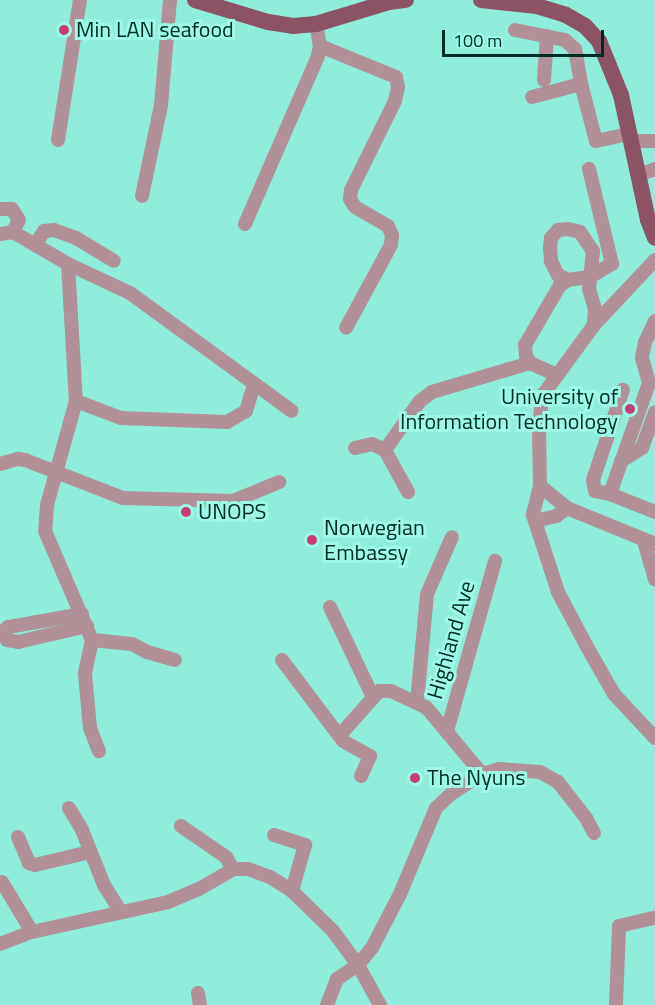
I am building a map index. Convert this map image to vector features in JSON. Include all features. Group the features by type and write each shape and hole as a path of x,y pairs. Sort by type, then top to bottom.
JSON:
{"main road":[{"path":"195,0 268,22 293,26 316,24 375,3 406,0"},
{"path":"481,0 537,6 566,15 585,26 599,41 621,95 648,220 655,238"}],"street":[{"path":"58,140 80,0"},
{"path":"142,196 161,105 170,0"},
{"path":"245,224 318,56 320,46 316,24"},
{"path":"515,30 565,40 575,49 581,84 596,141 630,137 655,141"},
{"path":"544,80 547,36"},
{"path":"320,46 396,77 398,87 395,101 351,190 350,199 354,207 388,226 392,236 391,245 346,328"},
{"path":"532,97 581,84"},
{"path":"557,375 530,363 526,357 525,345 560,285 568,280 590,278 612,264 589,169"},
{"path":"638,175 655,169"},
{"path":"0,209 12,209 18,216 18,225 7,233"},
{"path":"568,280 558,275 551,261 550,248 551,238 558,230 568,228 580,232 590,242 593,251 590,278 594,325"},
{"path":"36,245 44,231 54,230 76,238 114,261"},
{"path":"7,233 36,245 68,264 130,293 292,411"},
{"path":"655,260 594,325 542,396 539,429 540,486 534,500 535,522 558,592 614,694 655,738"},
{"path":"68,264 76,401 55,470 47,505 45,531 92,640 85,674 90,728 99,751"},
{"path":"655,321 645,342 642,358 655,403"},
{"path":"385,450 420,400 432,392 530,363"},
{"path":"610,494 649,383"},
{"path":"76,401 121,418 227,422 246,411 254,384"},
{"path":"623,390 593,480 596,491 610,494 655,512"},
{"path":"621,461 642,448 655,412"},
{"path":"355,448 372,444 385,450 408,492"},
{"path":"0,464 18,459 55,470 123,498 233,501 279,482"},
{"path":"540,486 567,508 649,543 655,579"},
{"path":"535,522 556,516 567,508"},
{"path":"417,702 427,594 452,537"},
{"name":"Highland Ave","path":"447,731 495,561"},
{"path":"330,608 376,694 340,735"},
{"path":"84,620 18,642 7,640 3,632 8,627 84,620"},
{"path":"92,640 132,644 147,652 175,660"},
{"path":"282,660 343,741 370,756 361,776"},
{"name":"Highland Ave","path":"376,694 391,691 426,706 482,774"},
{"path":"327,1005 337,978 358,965 372,948 400,894 436,808 452,793 482,774 499,769 517,768 540,772 558,782 586,818 594,833"},
{"path":"69,808 82,830 104,885 122,912"},
{"path":"181,826 226,856 233,869"},
{"path":"274,836 305,845 292,891"},
{"path":"18,837 29,863 34,865 90,852"},
{"path":"0,944 32,932 168,902 199,889 233,869 248,869 270,877 292,891 333,931 358,965 380,1005"},
{"path":"2,882 32,932"},
{"path":"616,1005 619,926 655,918"}],"place":[{"name":"Min LAN seafood","path":"64,30"},
{"name":"University of Information Technology","path":"630,409"},
{"name":"UNOPS","path":"186,512"},
{"name":"Norwegian Embassy","path":"312,540"},
{"name":"The Nyuns","path":"415,778"}]}
